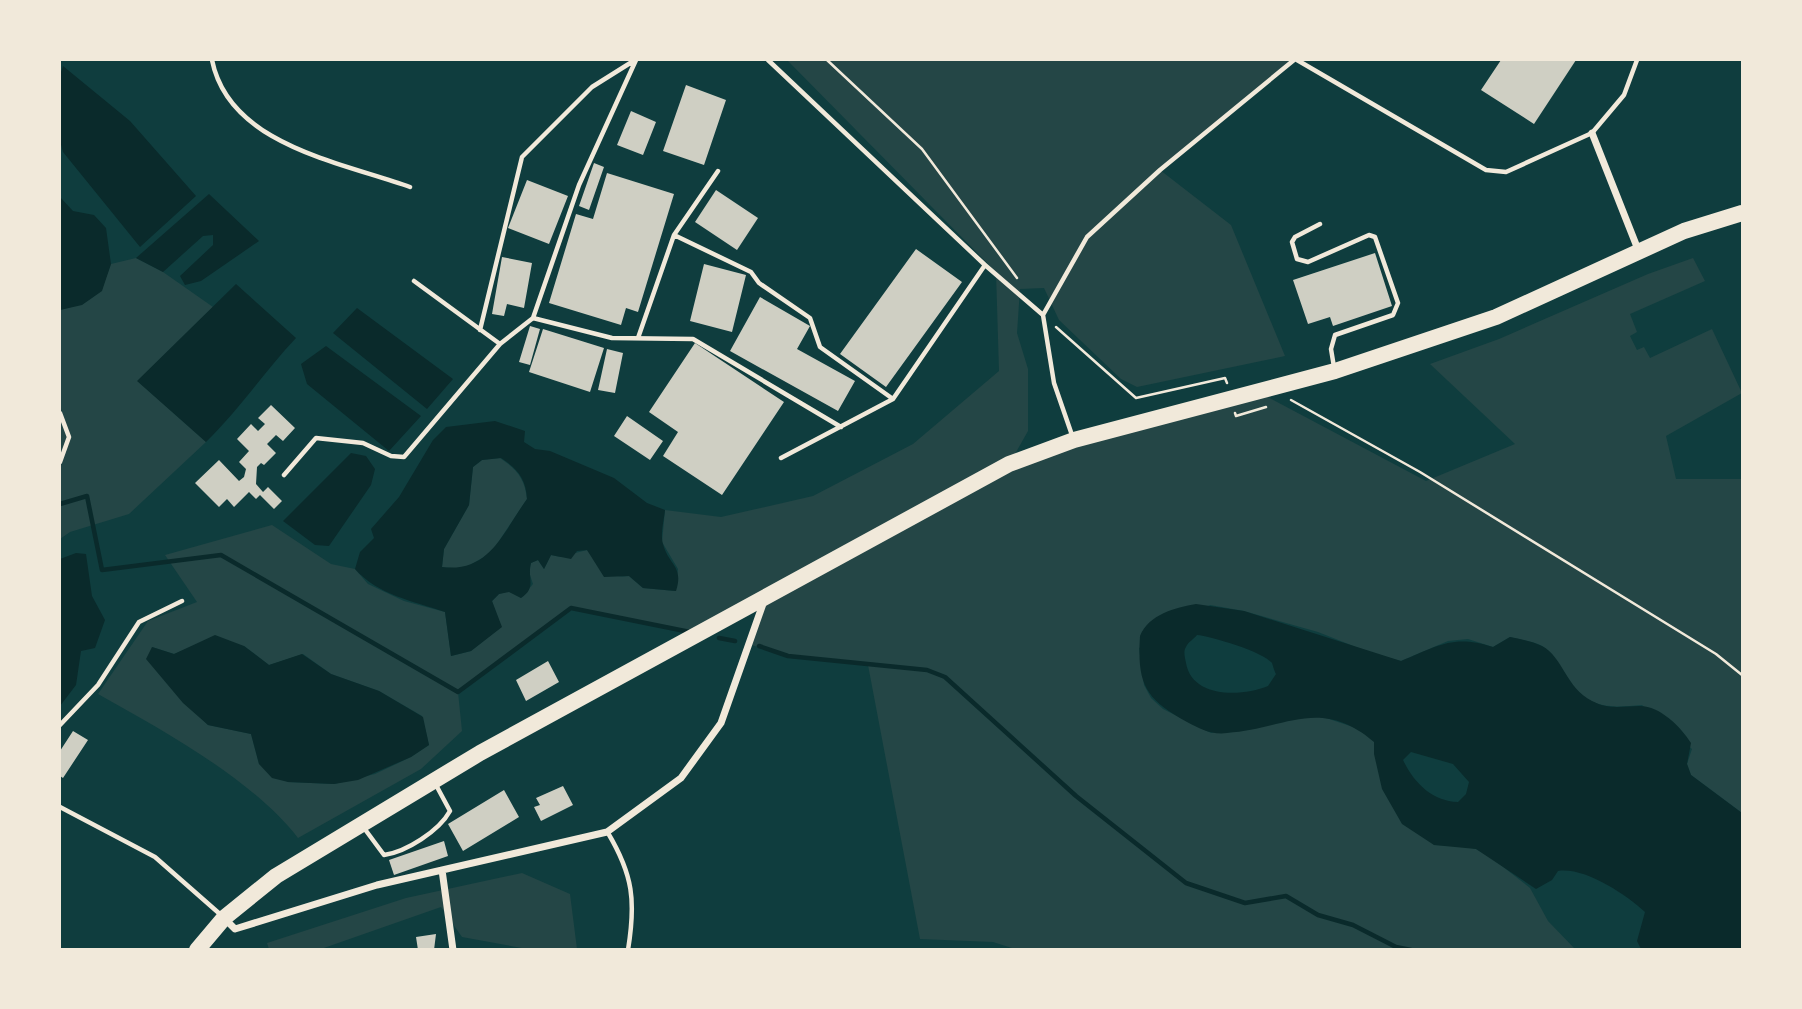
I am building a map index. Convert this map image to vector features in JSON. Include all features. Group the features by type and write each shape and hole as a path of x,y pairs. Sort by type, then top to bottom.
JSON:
{"highway":[{"path":"197,950 224,918 276,876 433,781 512,734 1009,464 1074,440 1335,371 1496,317 1684,232 1742,213"}],"street":[{"path":"1592,133 1639,252"},
{"path":"224,918 235,929 377,885 607,832 681,778 721,723 765,597"},
{"path":"442,870 453,950"}],"lane":[{"path":"212,60 216,79 251,124 285,144 410,187"},
{"path":"284,475 316,438 363,443 391,456 404,457 500,344 533,318 579,185 636,60"},
{"path":"480,330 522,158 592,87 636,60"},
{"path":"768,60 985,265 1043,315"},
{"path":"1074,440 1054,383 1043,315 1087,237 1160,170 1296,60 1486,170 1506,172 1592,133 1624,95 1637,60"},
{"path":"638,338 674,235 718,171"},
{"path":"1320,224 1295,237 1292,242 1297,259 1308,262 1369,234 1375,237 1398,303 1393,315 1335,335 1331,349 1335,371"},
{"path":"674,235 751,272 759,283 810,318 820,347 893,399"},
{"path":"780,458 893,399 985,265"},
{"path":"414,281 500,344"},
{"path":"533,318 612,338 693,339 841,427"},
{"path":"60,413 69,437 60,462"},
{"path":"60,725 98,685 139,622 182,601"},
{"path":"362,824 384,855 399,853 445,820 450,811 433,781"},
{"path":"60,807 155,857 224,918"},
{"path":"607,832 622,859 632,887 634,916 628,950"}],"path":[{"path":"827,60 922,149 1019,282"},
{"path":"1043,315 1124,387"},
{"path":"1273,389 1420,472 1716,654 1742,675"}],"shaded area":[{"path":"787,60 1294,60 1160,170 1231,225 1285,356 1137,387 1121,379 1059,320 1044,288 1020,289 1017,333 1028,369 1028,431 1010,463 1260,393 1426,481 1515,444 1430,364 1499,339 1648,274 1693,258 1705,281 1630,314 1637,332 1630,336 1637,350 1644,347 1650,358 1712,329 1742,393 1666,436 1676,479 1742,479 1742,813 1691,775 1687,764 1692,749 1642,705 1606,706 1587,699 1570,684 1549,651 1538,644 1510,637 1493,647 1468,639 1448,641 1401,661 1371,653 1318,632 1244,611 1210,605 1139,648 1144,685 1151,698 1163,709 1211,733 1304,717 1323,717 1359,729 1375,742 1434,845 1476,849 1493,859 1530,888 1548,921 1575,949 1018,950 993,942 920,939 868,665 788,656 748,644 765,599 690,632 570,608 458,692 462,731 421,769 298,838 279,816 232,776 178,740 98,694 148,621 197,602 165,555 272,525 331,564 355,569 368,584 404,601 445,612 451,656 471,651 501,627 492,601 499,594 509,591 521,598 533,584 529,572 531,563 538,560 544,569 551,555 560,557 587,550 609,573 629,576 643,588 675,591 678,569 662,542 665,510 721,517 813,496 913,444 999,371 996,272","holes":["195,646 244,646 269,665 303,654 331,674 379,691 422,716 429,745 375,774 334,784 288,782 259,764 251,734 208,725 170,686 152,647 174,654"]},
{"path":"63,66 130,121 196,196 140,247 63,152 60,141 60,75"},
{"path":"209,194 259,241 201,281 185,285 180,276 213,245 213,235 203,236 163,272 136,258"},
{"path":"60,197 73,211 94,215 106,228 111,264 102,291 82,305 60,310"},
{"path":"136,258 163,272 213,307 138,381 206,442 129,514 70,532 60,539 60,310 94,296 103,284 111,264"},
{"path":"236,284 296,338 206,442 137,381"},
{"path":"357,308 453,379 427,409 333,333"},
{"path":"326,346 421,416 389,451 307,384 301,364"},
{"path":"495,421 525,431 524,442 535,449 550,451 614,478 647,503 665,510 662,540 677,571 676,591 643,588 629,576 604,577 587,550 577,551 571,559 551,555 544,569 538,560 531,563 529,590 521,598 509,592 499,594 492,601 502,627 471,651 451,656 445,612 385,591 355,569 360,552 374,538 371,529 399,497 433,440 446,427","holes":["501,458 523,480 527,499 494,548 484,557 472,564 442,567 444,549 469,505 473,467 482,460"]},
{"path":"351,453 366,456 375,469 371,485 329,546 315,545 283,521"},
{"path":"500,458 519,475 527,499 491,553 463,569 442,567 444,549 469,505 473,467 482,460"},
{"path":"76,553 86,554 92,596 105,620 95,648 81,651 76,685 60,706 60,559"},
{"path":"1196,604 1244,611 1401,661 1456,642 1493,647 1510,637 1522,639 1549,651 1576,688 1592,701 1610,707 1648,707 1662,713 1682,730 1691,743 1687,764 1691,775 1742,813 1742,949 1641,949 1637,941 1645,912 1604,883 1580,873 1558,871 1552,880 1536,889 1476,849 1434,845 1402,824 1382,789 1374,742 1355,728 1319,718 1222,733 1201,729 1173,714 1153,697 1142,678 1140,636 1156,617","holes":["1197,635 1224,641 1259,654 1272,663 1276,674 1268,686 1257,690 1232,693 1207,689 1190,674 1185,659 1185,649","1411,752 1453,764 1469,782 1466,794 1458,802 1449,801 1425,789 1403,760"]},
{"path":"215,635 244,646 269,665 302,654 331,674 379,691 423,717 429,745 411,757 358,780 334,784 288,782 272,778 259,764 251,734 208,725 183,703 146,659 152,647 174,654"},
{"path":"522,873 570,894 577,949 527,949 462,937 441,907 321,949 269,949 267,943 406,898"}],"building":[{"path":"1501,60 1576,60 1534,124 1481,90"},
{"path":"686,85 726,100 704,165 663,151"},
{"path":"631,111 656,122 643,155 617,145"},
{"path":"594,163 604,167 589,210 579,206"},
{"path":"607,173 674,194 638,312 626,308 621,325 549,303 576,214 593,219"},
{"path":"527,180 568,196 549,244 508,228"},
{"path":"716,190 758,218 737,250 695,222"},
{"path":"916,249 962,282 886,387 840,354"},
{"path":"1375,253 1392,306 1333,326 1330,317 1308,324 1293,280"},
{"path":"502,257 532,263 524,308 507,304 504,316 492,314"},
{"path":"704,264 746,275 732,332 690,321"},
{"path":"760,297 810,326 797,349 855,381 838,411 730,351"},
{"path":"530,326 540,329 530,365 519,362"},
{"path":"543,329 604,348 590,392 529,372"},
{"path":"695,343 784,402 722,495 663,456 678,432 649,412"},
{"path":"607,349 623,353 615,393 598,390"},
{"path":"271,405 295,428 283,441 276,435 267,444 276,453 264,465 261,463 257,467 256,484 263,492 268,487 282,501 274,509 260,495 256,499 249,492 234,507 227,499 219,507 195,483 219,460 239,481 244,477 246,469 239,462 249,451 237,439 251,424 258,431 265,424 258,418"},
{"path":"627,416 663,441 650,460 614,436"},
{"path":"548,661 559,682 526,701 516,680"},
{"path":"73,731 88,740 63,778 60,776 60,751"},
{"path":"563,786 573,805 541,821 534,807 540,805 536,798"},
{"path":"504,790 519,817 463,851 448,824"},
{"path":"444,841 448,856 394,875 389,860"},
{"path":"436,934 434,950 418,950 416,937"}],"waterway":[{"path":"60,504 87,496 102,570 221,555 458,692 571,608 690,632"},
{"path":"719,638 735,641"},
{"path":"759,646 788,656 927,670 945,677 1076,796 1186,883 1245,903 1286,896 1318,915 1353,925 1396,947 1411,950"}]}
